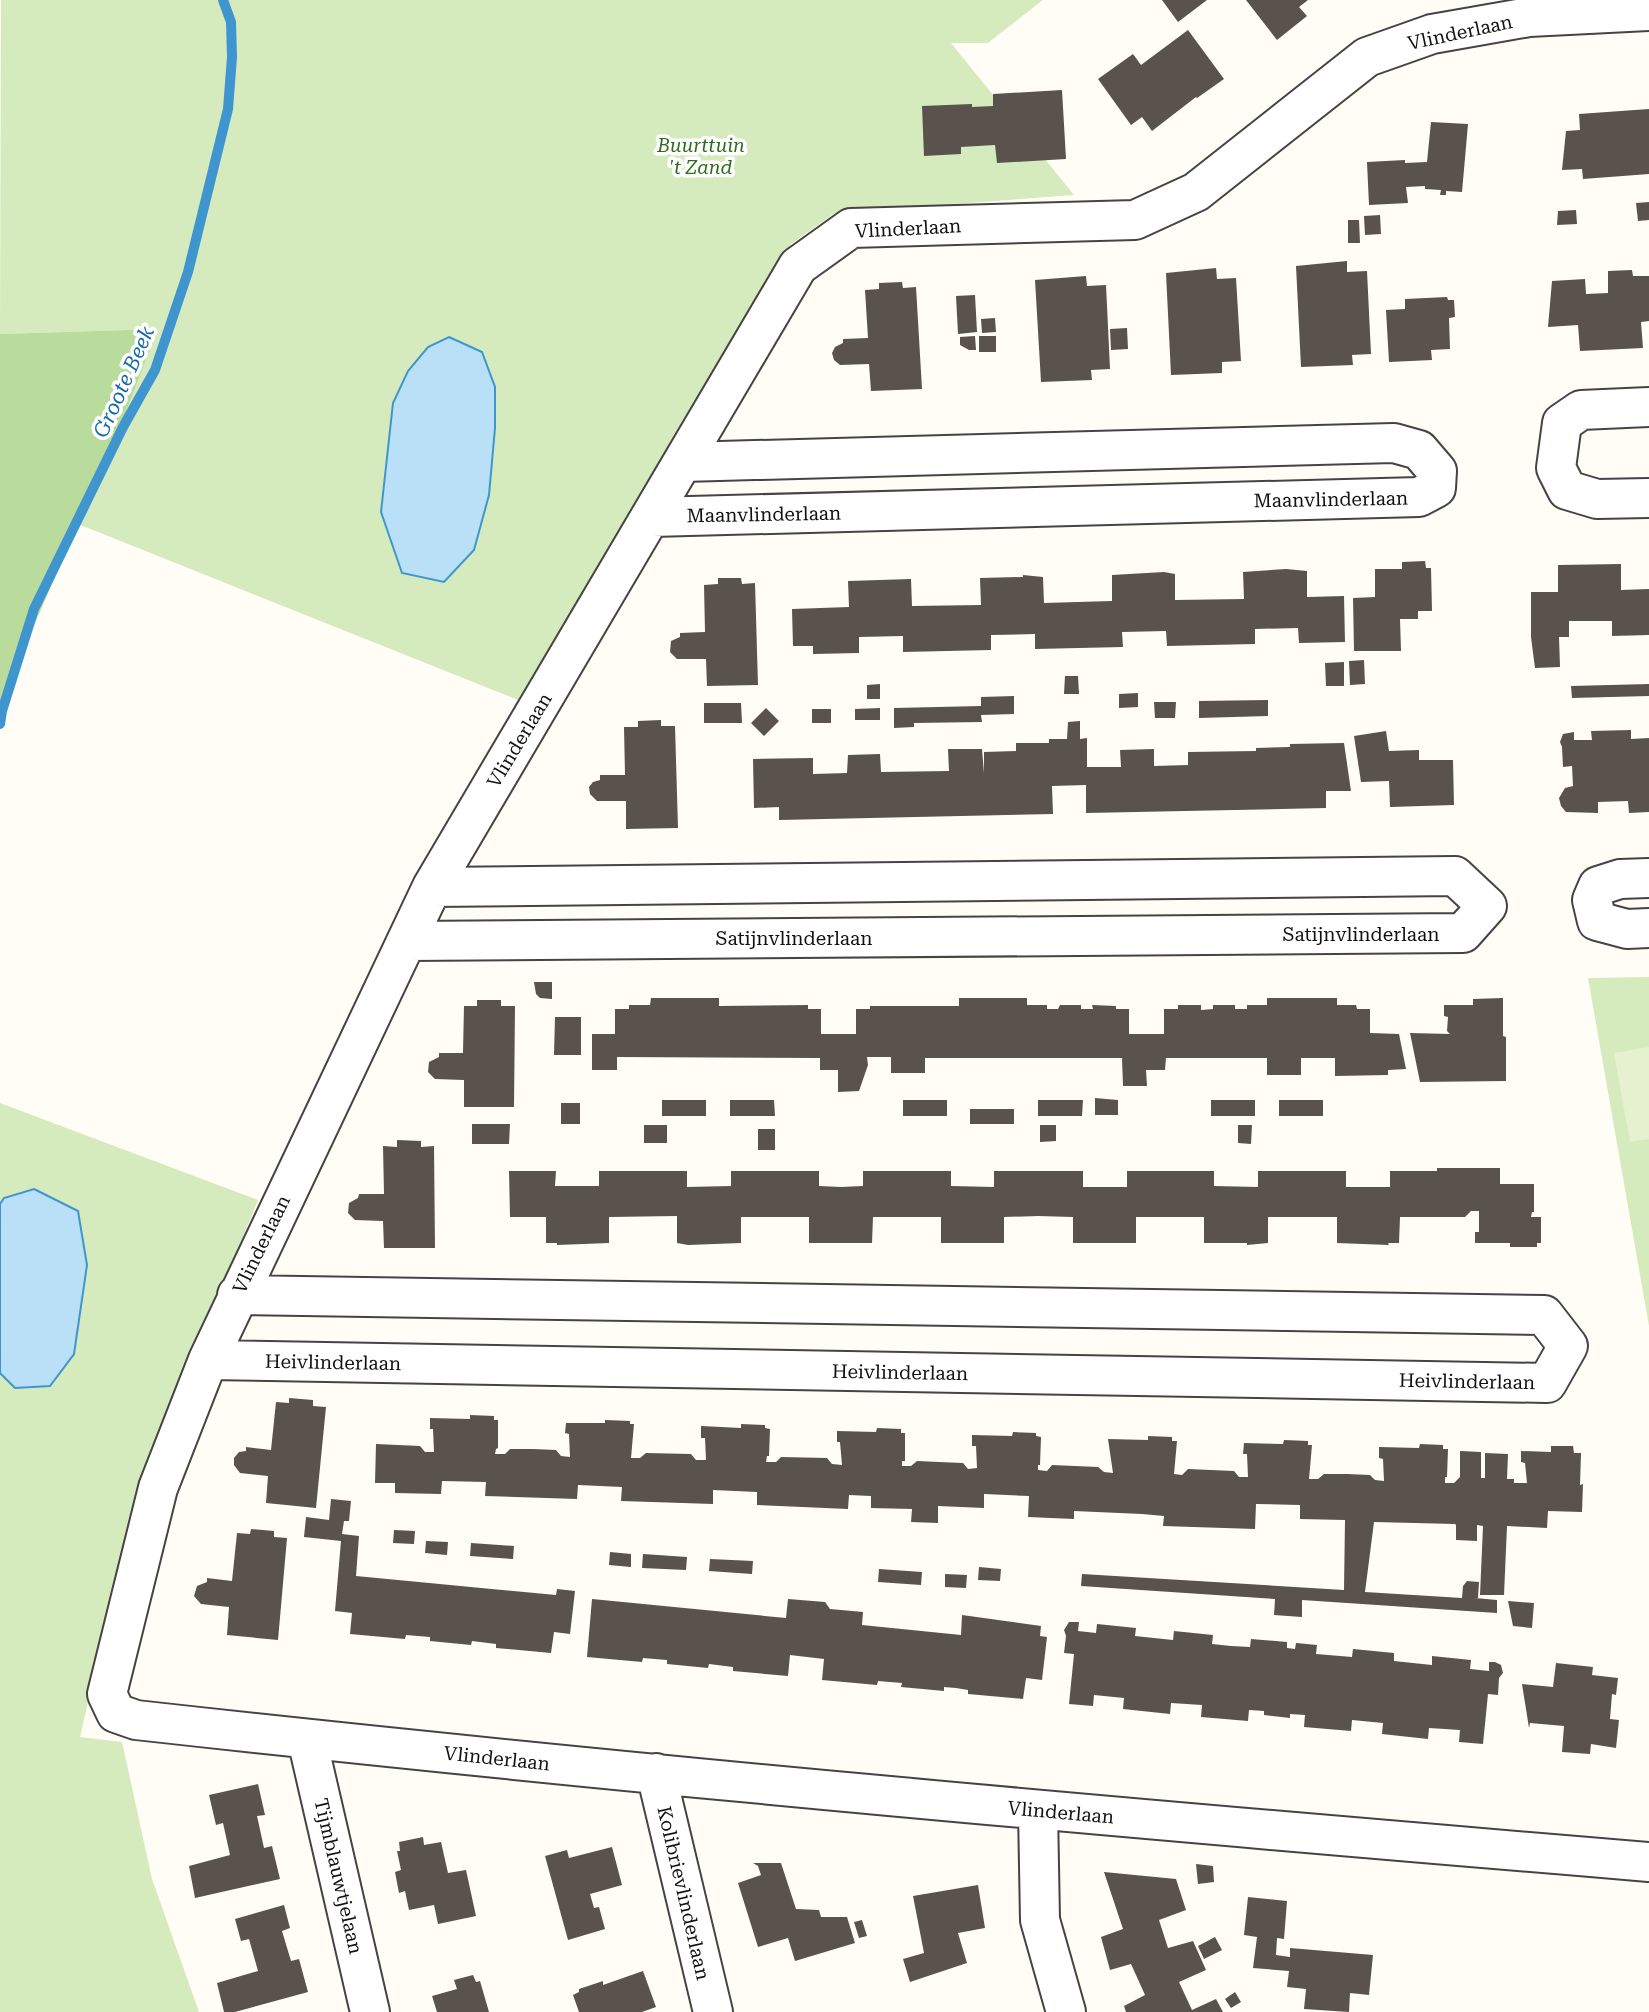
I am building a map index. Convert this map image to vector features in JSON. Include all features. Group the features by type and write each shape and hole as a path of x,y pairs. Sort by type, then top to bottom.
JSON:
{"street":[{"name":"Vlinderlaan","path":"1649,11 1529,9 1432,34 1367,57 1196,192 1135,220 851,228 798,266 432,887 208,1360 158,1488 107,1694 116,1713 136,1720 307,1739 1038,1811 1649,1862"},
{"path":"1649,407 1581,410 1562,423 1556,468 1566,490 1597,499 1649,498"},
{"name":"Maanvlinderlaan","path":"652,517 1419,497 1437,488 1437,471 1419,450 1394,443 683,462"},
{"name":"Satijnvlinderlaan","path":"408,941 1464,933 1487,906 1455,876 432,887"},
{"path":"1649,878 1620,879 1598,887 1592,900 1597,920 1627,929 1649,928"},
{"name":"Heivlinderlaan","path":"208,1360 1547,1383 1568,1346 1544,1315 237,1295"},
{"name":"Tijmblauwtjelaan","path":"307,1739 370,2012"},
{"name":"Kolibrievlinderlaan","path":"656,1773 713,2012"},
{"path":"1038,1811 1040,1920 1066,2012"}],"green space":[{"name":"Buurttuin 't Zand","path":"1,0 1043,0 988,43 951,43 1074,195 835,213 791,244 518,700 78,524 119,430 158,329 0,334"},
{"path":"158,329 119,430 9,683 0,716 0,334"},
{"path":"1649,977 1649,1326 1588,978"},
{"path":"1649,1047 1649,1139 1630,1142 1614,1053"},
{"path":"0,1103 258,1200 133,1505 80,1737 122,1742 152,1879 199,2012 0,2012 0,1373 15,1388 50,1385 74,1354 4,1198 0,1204"}],"water":[{"path":"449,337 482,352 495,387 495,428 489,495 474,550 444,582 402,573 381,512 393,403 408,371 428,347"},
{"path":"34,1189 78,1211 87,1265 74,1354 50,1386 15,1388 0,1373 0,1204 4,1198"}],"building":[{"path":"1162,0 1207,0 1178,22"},
{"path":"1246,0 1308,0 1299,7 1307,16 1277,40"},
{"path":"1188,30 1224,79 1152,131 1142,117 1131,125 1098,79 1133,54 1141,65"},
{"path":"1062,90 1066,159 997,163 995,145 961,147 961,154 924,156 922,106 993,106 993,94"},
{"path":"1649,109 1649,174 1583,179 1582,169 1562,170 1566,131 1580,130 1579,114"},
{"path":"1431,122 1468,124 1462,192 1446,191 1446,195 1440,195 1441,190 1425,189 1425,186 1406,187 1408,203 1369,205 1367,162 1427,162"},
{"path":"1649,202 1649,220 1638,221 1636,203"},
{"path":"1576,210 1577,224 1557,225 1558,211"},
{"path":"1380,215 1381,234 1365,235 1364,216"},
{"path":"1348,220 1359,220 1360,243 1348,243"},
{"path":"1347,261 1347,272 1367,271 1371,354 1352,355 1353,365 1301,367 1296,266"},
{"path":"1216,268 1217,279 1236,278 1241,361 1222,362 1222,373 1171,375 1166,273"},
{"path":"1632,270 1633,276 1649,276 1649,321 1641,322 1643,348 1580,351 1578,325 1548,327 1552,281 1585,279 1586,294 1608,293 1608,271"},
{"path":"1086,276 1087,286 1106,285 1110,369 1091,370 1092,380 1041,382 1035,280"},
{"path":"902,282 903,288 916,287 922,389 871,391 869,364 840,365 834,360 832,353 835,347 843,343 843,339 868,338 865,290 879,289 879,283"},
{"path":"975,295 977,332 958,334 956,296"},
{"path":"1447,297 1448,300 1454,300 1455,317 1449,318 1450,349 1431,350 1432,360 1389,362 1386,310 1405,309 1405,299"},
{"path":"995,318 996,332 982,333 981,319"},
{"path":"1127,328 1128,349 1111,350 1110,329"},
{"path":"975,336 976,350 960,345 960,337"},
{"path":"979,336 996,336 996,352 979,352"},
{"path":"1425,561 1426,568 1431,568 1432,611 1418,611 1418,619 1400,619 1401,651 1354,651 1353,598 1375,597 1375,569 1402,569 1402,562"},
{"path":"1621,564 1621,590 1649,589 1649,635 1612,636 1612,621 1569,621 1569,637 1559,637 1560,667 1535,668 1531,637 1531,592 1558,592 1558,565"},
{"path":"1286,569 1307,571 1307,597 1344,596 1345,642 1299,643 1298,628 1255,629 1255,644 1167,646 1166,631 1122,632 1123,647 1035,649 1035,634 991,635 991,650 903,652 903,636 859,637 859,653 813,654 813,646 793,646 792,609 849,607 848,581 911,579 912,606 981,605 980,578 1023,575 1043,577 1044,603 1112,601 1112,575 1164,572 1175,574 1175,600 1244,599 1243,572"},
{"path":"718,578 741,578 742,584 755,583 758,685 707,686 706,659 677,659 670,652 671,641 680,637 680,633 705,632 704,585 718,584"},
{"path":"1364,660 1365,684 1350,685 1349,661"},
{"path":"1344,662 1344,686 1326,686 1325,663"},
{"path":"1065,676 1078,676 1079,694 1064,694"},
{"path":"880,684 880,699 867,699 867,685"},
{"path":"1649,684 1649,696 1572,698 1571,686"},
{"path":"1138,693 1138,707 1119,708 1119,694"},
{"path":"1014,696 1014,714 981,715 982,722 914,723 914,727 894,728 894,708 981,706 981,697"},
{"path":"1268,700 1268,716 1199,718 1199,701"},
{"path":"1154,702 1176,702 1175,718 1155,718"},
{"path":"704,703 741,703 742,723 704,723"},
{"path":"766,708 779,721 764,736 751,723"},
{"path":"880,708 880,720 855,720 855,709"},
{"path":"812,709 831,709 831,723 812,723"},
{"path":"661,720 661,726 675,726 678,828 626,829 626,801 597,801 590,794 589,787 600,780 600,775 625,775 624,727 638,727 638,721"},
{"path":"1080,721 1080,739 1087,738 1087,767 1121,767 1120,750 1154,749 1154,766 1188,765 1188,752 1256,751 1256,748 1290,747 1290,744 1344,743 1351,791 1326,791 1326,808 1086,813 1086,785 1052,786 1053,814 779,820 779,807 754,808 753,759 813,758 813,774 847,773 848,755 880,754 881,772 949,771 948,749 982,749 984,773 984,752 1016,751 1016,743 1049,743 1049,739 1067,739 1068,722"},
{"path":"1631,730 1631,739 1649,738 1649,812 1629,813 1628,801 1598,802 1598,813 1566,812 1559,798 1565,788 1573,786 1572,766 1563,767 1560,742 1563,734 1574,732 1574,740 1592,740 1591,731"},
{"path":"1386,731 1389,751 1419,750 1419,760 1453,760 1454,805 1390,807 1389,781 1361,782 1354,736"},
{"path":"534,982 552,982 552,999 540,998 536,994"},
{"path":"651,998 719,998 719,1006 808,1005 808,1009 821,1009 821,1034 856,1034 856,1009 870,1009 870,1006 959,1006 959,998 1027,998 1027,1005 1047,1005 1047,1009 1058,1009 1060,1005 1081,1005 1081,1009 1093,1009 1092,1005 1129,1009 1129,1034 1164,1034 1164,1009 1178,1009 1178,1005 1201,1005 1201,1010 1213,1009 1213,1005 1235,1005 1235,1009 1247,1009 1247,1005 1267,1005 1267,998 1337,998 1337,1005 1356,1005 1357,1009 1370,1009 1370,1033 1399,1034 1406,1069 1388,1070 1388,1075 1335,1076 1335,1058 1301,1058 1301,1075 1267,1075 1267,1058 1166,1058 1165,1070 1146,1070 1147,1086 1123,1086 1122,1058 925,1058 925,1073 891,1073 891,1057 867,1057 868,1065 859,1091 838,1092 838,1070 820,1070 820,1058 617,1057 617,1070 592,1070 592,1034 615,1034 615,1009 629,1009 629,1005 650,1005"},
{"path":"1503,998 1506,1081 1420,1082 1410,1033 1450,1034 1447,1031 1448,1017 1444,1016 1444,1005 1473,1005 1473,999"},
{"path":"477,1000 501,1000 501,1006 515,1006 514,1107 464,1107 464,1080 435,1079 428,1072 429,1062 439,1057 439,1053 463,1053 464,1006 477,1006"},
{"path":"555,1017 581,1017 581,1055 554,1055"},
{"path":"1095,1098 1118,1100 1118,1115 1095,1115"},
{"path":"662,1100 706,1100 706,1116 662,1116"},
{"path":"730,1100 774,1100 775,1116 730,1116"},
{"path":"903,1100 947,1100 947,1116 903,1116"},
{"path":"1038,1100 1083,1100 1082,1116 1038,1116"},
{"path":"1211,1100 1255,1100 1255,1116 1211,1116"},
{"path":"1279,1100 1323,1100 1323,1116 1279,1116"},
{"path":"561,1103 580,1103 580,1124 561,1124"},
{"path":"970,1109 1014,1109 1014,1124 970,1124"},
{"path":"472,1124 510,1124 509,1144 472,1144"},
{"path":"644,1125 667,1125 667,1143 644,1143"},
{"path":"1040,1125 1056,1125 1056,1141 1040,1142"},
{"path":"1238,1125 1252,1125 1251,1144 1238,1143"},
{"path":"758,1129 775,1129 775,1150 758,1150"},
{"path":"397,1140 421,1141 421,1147 434,1146 435,1248 384,1248 383,1221 355,1220 348,1213 349,1203 358,1198 359,1194 384,1194 383,1146 397,1147"},
{"path":"1437,1168 1500,1168 1500,1184 1534,1184 1534,1212 1531,1217 1541,1217 1541,1243 1537,1243 1537,1247 1510,1247 1510,1243 1475,1243 1475,1232 1479,1232 1479,1211 1471,1211 1465,1217 1400,1217 1399,1243 1388,1243 1389,1245 1337,1243 1337,1217 1268,1217 1268,1243 1247,1245 1204,1243 1204,1217 1136,1217 1136,1243 1073,1243 1073,1217 1038,1216 1004,1217 1004,1243 941,1243 941,1217 873,1217 872,1243 809,1243 809,1217 741,1217 741,1243 688,1245 677,1243 677,1216 609,1217 609,1243 557,1245 546,1243 546,1217 510,1217 509,1171 556,1171 555,1186 599,1186 599,1171 687,1171 687,1187 731,1186 731,1171 819,1171 819,1186 841,1187 863,1186 863,1171 951,1171 951,1186 994,1187 994,1171 1083,1171 1083,1187 1127,1187 1127,1171 1214,1171 1214,1186 1258,1187 1258,1171 1346,1171 1346,1187 1390,1187 1390,1171 1437,1171"},
{"path":"289,1398 313,1400 313,1406 326,1407 316,1508 266,1503 268,1476 240,1473 234,1465 234,1458 239,1452 246,1451 246,1447 271,1450 276,1402 289,1403"},
{"path":"470,1415 494,1416 494,1420 498,1420 498,1448 495,1454 505,1454 510,1449 533,1449 556,1450 561,1456 570,1457 569,1434 565,1433 566,1423 605,1423 605,1420 630,1421 630,1424 634,1424 631,1458 640,1458 646,1453 691,1454 696,1460 706,1460 705,1438 701,1438 701,1426 741,1428 741,1424 765,1425 765,1428 770,1429 769,1456 766,1462 776,1462 781,1457 827,1458 832,1464 842,1465 837,1431 876,1432 877,1428 901,1429 901,1433 905,1433 905,1461 902,1461 902,1466 911,1466 917,1461 963,1463 968,1469 977,1468 976,1446 972,1446 972,1435 1012,1436 1013,1432 1036,1433 1036,1436 1041,1437 1038,1470 1047,1471 1052,1465 1098,1467 1104,1472 1113,1473 1108,1439 1148,1440 1148,1436 1172,1437 1172,1441 1177,1441 1174,1474 1182,1475 1188,1469 1234,1471 1239,1477 1248,1477 1247,1454 1243,1454 1244,1443 1283,1444 1284,1440 1308,1441 1308,1445 1312,1445 1309,1479 1318,1479 1324,1474 1347,1474 1370,1475 1375,1480 1384,1481 1383,1459 1379,1458 1379,1447 1419,1448 1420,1444 1443,1445 1443,1449 1448,1449 1445,1483 1454,1483 1460,1477 1460,1451 1481,1452 1481,1478 1485,1478 1485,1453 1508,1454 1507,1479 1514,1479 1514,1483 1527,1483 1521,1451 1551,1452 1551,1446 1573,1446 1574,1453 1581,1453 1582,1512 1548,1511 1547,1528 1507,1526 1504,1595 1480,1595 1483,1526 1477,1525 1477,1541 1456,1540 1455,1524 1374,1522 1365,1592 1462,1598 1463,1586 1467,1581 1479,1582 1478,1598 1475,1598 1497,1600 1497,1613 1302,1600 1302,1617 1274,1615 1275,1599 1081,1586 1082,1574 1344,1590 1345,1520 1300,1519 1300,1505 1256,1504 1255,1529 1163,1526 1164,1516 1142,1514 1074,1511 1074,1519 1028,1517 1029,1496 984,1494 984,1508 938,1506 938,1523 911,1522 912,1509 871,1508 871,1496 849,1495 848,1509 757,1505 757,1492 713,1490 713,1504 621,1501 622,1487 578,1485 577,1499 485,1496 486,1482 442,1481 441,1494 395,1493 395,1483 375,1483 376,1444 420,1446 425,1452 434,1452 430,1418 470,1419"},
{"path":"331,1499 351,1501 349,1521 344,1521 342,1534 359,1536 356,1576 556,1595 557,1589 575,1591 570,1634 554,1632 551,1653 496,1648 496,1644 472,1641 471,1645 430,1641 430,1637 406,1635 405,1639 350,1634 352,1613 335,1611 341,1541 304,1537 306,1517 329,1520"},
{"path":"251,1529 274,1531 274,1537 287,1538 278,1640 227,1635 229,1607 201,1604 194,1596 197,1586 207,1582 207,1578 232,1581 237,1533 250,1534"},
{"path":"394,1530 415,1531 414,1544 393,1543"},
{"path":"426,1541 448,1542 447,1555 425,1553"},
{"path":"471,1543 514,1546 513,1559 470,1556"},
{"path":"610,1552 631,1554 631,1567 609,1565"},
{"path":"643,1554 687,1557 686,1570 642,1568"},
{"path":"710,1559 753,1561 752,1574 709,1571"},
{"path":"979,1567 1001,1569 1000,1581 978,1580"},
{"path":"879,1569 922,1572 921,1585 878,1582"},
{"path":"945,1574 967,1575 966,1588 945,1587"},
{"path":"592,1599 786,1618 788,1599 825,1602 830,1609 863,1612 862,1625 961,1635 962,1615 1041,1626 1040,1636 1047,1637 1042,1680 1026,1678 1023,1699 968,1694 968,1690 956,1688 944,1687 944,1691 901,1687 902,1683 878,1681 877,1685 822,1680 824,1659 790,1655 788,1676 733,1671 733,1667 709,1664 708,1668 667,1664 667,1660 643,1658 642,1662 587,1657"},
{"path":"1508,1601 1534,1603 1532,1628 1513,1626"},
{"path":"1069,1622 1079,1622 1078,1631 1096,1633 1097,1624 1136,1628 1135,1636 1173,1640 1174,1631 1213,1635 1212,1644 1250,1647 1251,1639 1287,1642 1287,1648 1295,1649 1296,1643 1317,1645 1316,1654 1352,1657 1353,1649 1394,1653 1394,1661 1432,1665 1432,1656 1471,1660 1470,1669 1489,1671 1489,1662 1495,1662 1501,1665 1503,1673 1499,1678 1498,1695 1488,1694 1483,1744 1459,1742 1460,1730 1429,1728 1428,1739 1382,1734 1383,1723 1352,1720 1351,1731 1304,1727 1305,1715 1290,1714 1290,1718 1264,1715 1264,1711 1249,1710 1248,1721 1201,1717 1202,1705 1171,1703 1170,1714 1123,1709 1124,1698 1094,1695 1093,1706 1069,1704 1074,1654 1064,1653 1064,1630"},
{"path":"1556,1663 1593,1667 1592,1675 1618,1678 1616,1695 1612,1694 1610,1719 1619,1720 1616,1748 1591,1744 1590,1754 1562,1752 1564,1726 1530,1723 1529,1728 1522,1684 1553,1687"},
{"path":"258,1784 265,1815 257,1816 264,1848 272,1846 280,1879 195,1898 189,1866 230,1855 223,1823 216,1825 209,1795"},
{"path":"423,1837 424,1845 441,1842 448,1873 466,1870 476,1916 438,1924 434,1905 409,1910 405,1891 399,1893 395,1872 401,1870 397,1851 400,1851 399,1842"},
{"path":"612,1847 622,1885 590,1894 594,1908 599,1907 605,1929 568,1940 545,1856 567,1850 569,1858"},
{"path":"753,1863 781,1863 796,1909 819,1910 821,1917 847,1917 855,1943 795,1961 788,1938 758,1947 738,1883 761,1875 758,1866"},
{"path":"1196,1864 1213,1866 1214,1882 1198,1884"},
{"path":"1104,1872 1176,1879 1186,1910 1159,1920 1168,1948 1193,1941 1206,1970 1179,1982 1192,2010 1216,1999 1223,2012 1126,2012 1124,2006 1145,1995 1131,1964 1110,1970 1101,1937 1123,1929"},
{"path":"978,1885 985,1928 958,1933 967,1963 910,1982 903,1959 924,1953 913,1896"},
{"path":"1248,1897 1287,1901 1284,1939 1277,1938 1276,1955 1290,1957 1290,1948 1373,1955 1369,1995 1350,1993 1349,2012 1304,2009 1306,1989 1287,1987 1289,1971 1253,1968 1257,1937 1244,1935"},
{"path":"284,1905 290,1928 282,1931 291,1961 299,1959 308,1992 235,2012 224,2012 217,1983 258,1971 249,1939 241,1941 235,1919"},
{"path":"862,1920 867,1936 859,1938 854,1922"},
{"path":"1215,1937 1222,1950 1204,1959 1198,1946"},
{"path":"643,1971 656,2007 642,2012 579,2012 573,1995 579,1992 579,1989 603,1981 603,1985"},
{"path":"473,1975 476,1982 480,1981 489,2012 437,2012 432,1996 457,1989 454,1980"},
{"path":"1235,1992 1241,2002 1231,2008 1225,1999"}],"waterway":[{"name":"Groote Beek","path":"0,724 34,609 123,427 155,370 188,272 228,109 232,57 231,22 223,0"}]}
